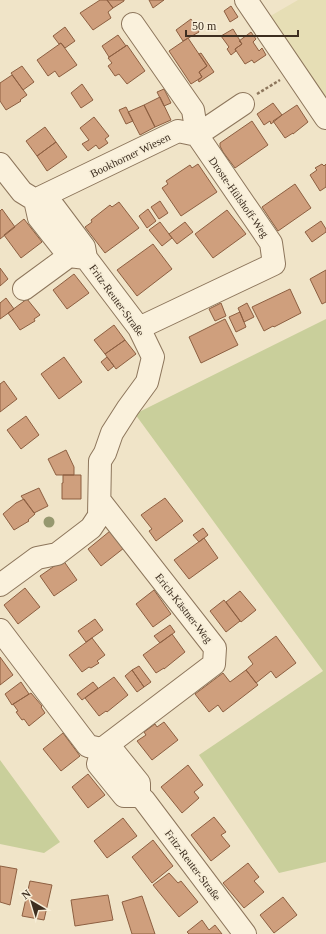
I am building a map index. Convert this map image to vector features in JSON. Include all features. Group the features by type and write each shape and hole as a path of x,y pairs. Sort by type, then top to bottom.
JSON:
{"street":[{"path":"246,0 326,118"},
{"path":"133,24 193,110 196,135 243,104"},
{"name":"Bookhorner Wiesen","path":"35,200 178,131 196,135"},
{"name":"Droste-Hülshoff-Weg","path":"139,328 274,264 271,243 196,135"},
{"name":"Fritz-Reuter-Straße","path":"0,164 22,192 35,200 54,208 84,247 77,257 139,328 153,357 147,382 112,433 105,453 100,461 99,516 90,528 57,554 37,558 0,585"},
{"path":"24,289 77,257"},
{"name":"Erich-Kästner-Weg","path":"100,501 215,648 214,664 102,749"},
{"path":"0,630 88,746 102,749"},
{"name":"Fritz-Reuter-Straße","path":"102,749 98,764 124,796 139,796 144,800 245,934"}],"path":[{"path":"243,104 294,71"}],"shaded area":[{"path":"298,0 326,0 326,104 267,18"}],"green space":[{"path":"326,319 326,862 279,873 199,755 323,671 135,414"},
{"path":"0,760 60,842 44,853 0,844"}],"building":[{"path":"100,0 107,0 113,8 108,12 111,18 93,30 80,13"},
{"path":"107,0 124,0 124,1 113,8"},
{"path":"149,0 164,0 153,8"},
{"path":"231,6 238,17 230,22 224,11"},
{"path":"191,19 199,32 183,41 176,30"},
{"path":"65,27 75,41 65,48 61,43 59,44 53,36"},
{"path":"233,29 242,44 235,49 236,51 231,55 227,49 229,47 221,36"},
{"path":"251,32 256,39 253,42 259,51 262,48 266,55 254,63 252,60 245,64 235,49 242,44 239,41"},
{"path":"118,35 126,46 109,57 102,46"},
{"path":"188,38 207,66 199,72 202,77 191,84 169,51"},
{"path":"61,43 77,65 59,77 55,71 48,76 37,60"},
{"path":"127,45 145,71 127,84 119,74 115,76 108,66 112,63 108,58"},
{"path":"201,53 214,72 199,82 198,80 202,77 199,72 207,66 199,54"},
{"path":"22,66 34,82 23,90 11,73"},
{"path":"12,75 27,95 20,100 21,101 6,110 0,101 0,83"},
{"path":"82,84 93,100 81,108 71,93"},
{"path":"164,89 171,103 164,106 157,92"},
{"path":"160,97 171,120 155,127 144,105"},
{"path":"273,103 282,115 271,124 270,121 264,125 257,114"},
{"path":"144,105 155,127 140,135 128,112"},
{"path":"297,105 308,122 293,134 285,138 273,121"},
{"path":"126,107 133,121 126,124 119,110"},
{"path":"94,117 109,136 105,139 108,143 99,149 96,145 88,151 82,144 89,140 80,128"},
{"path":"252,121 268,145 235,168 223,152 220,143"},
{"path":"45,127 56,142 37,156 26,141"},
{"path":"56,142 67,157 47,171 37,156"},
{"path":"198,164 217,192 181,216 162,188 168,184 166,181 190,165 192,168"},
{"path":"322,164 324,166 326,164 326,187 320,191 310,175 317,170 315,168"},
{"path":"295,184 311,208 278,231 262,207"},
{"path":"160,201 168,213 159,219 151,207"},
{"path":"119,202 139,228 105,253 85,227 92,222 91,220 110,205 112,207"},
{"path":"2,209 15,227 0,239 0,211"},
{"path":"148,209 156,221 147,228 139,216"},
{"path":"227,210 246,234 213,258 195,234"},
{"path":"24,219 42,242 21,258 4,235"},
{"path":"321,221 326,229 326,232 312,242 305,232"},
{"path":"160,222 172,238 162,246 149,230"},
{"path":"185,222 193,232 177,244 169,234"},
{"path":"153,244 172,269 137,296 117,270"},
{"path":"0,268 8,279 0,286"},
{"path":"326,270 326,302 322,304 310,279"},
{"path":"74,274 89,293 67,309 53,290"},
{"path":"290,289 301,313 264,331 252,307"},
{"path":"6,298 14,309 0,319 0,303"},
{"path":"27,299 40,315 34,319 35,321 20,330 8,313"},
{"path":"221,303 226,316 215,321 209,309"},
{"path":"247,303 254,317 244,322 238,308"},
{"path":"240,312 246,327 236,332 229,317"},
{"path":"225,319 238,345 201,363 189,337"},
{"path":"114,325 125,340 105,354 94,340"},
{"path":"125,340 136,354 116,369 105,354"},
{"path":"64,357 82,382 59,399 41,374"},
{"path":"107,357 114,366 108,371 101,362"},
{"path":"4,381 17,399 0,412 0,384"},
{"path":"26,416 39,435 21,449 7,430"},
{"path":"66,450 74,467 74,475 56,475 48,459"},
{"path":"63,475 81,475 81,499 62,499"},
{"path":"39,488 48,506 34,513 21,496"},
{"path":"165,498 183,521 156,541 149,531 152,529 141,515"},
{"path":"24,499 35,514 28,520 29,521 14,530 3,514 16,503"},
{"path":"203,528 208,535 199,542 193,535"},
{"path":"110,531 124,548 101,566 88,549"},
{"path":"204,538 218,558 189,579 174,560"},
{"path":"63,560 77,580 54,596 40,576"},
{"path":"25,588 40,607 18,624 4,605"},
{"path":"154,590 171,614 153,627 136,604"},
{"path":"240,591 256,610 241,622 226,602"},
{"path":"224,600 240,621 226,632 210,611"},
{"path":"95,619 103,630 86,642 78,631"},
{"path":"170,625 175,632 160,643 154,636"},
{"path":"172,634 185,652 164,669 156,673 143,655"},
{"path":"276,636 296,663 276,678 271,671 256,683 246,670 253,664 248,657"},
{"path":"92,638 105,655 97,661 99,663 82,672 69,655"},
{"path":"0,657 13,675 0,685"},
{"path":"139,666 151,682 144,687 132,670"},
{"path":"132,670 144,687 137,692 125,676"},
{"path":"246,670 258,685 223,712 218,705 209,712 195,694 223,673 230,682"},
{"path":"114,677 128,695 107,712 106,711 99,716 85,698"},
{"path":"21,682 29,694 12,705 5,694"},
{"path":"93,682 98,688 82,700 77,694"},
{"path":"31,693 42,706 41,707 45,713 29,726 16,712 18,711 13,704"},
{"path":"164,722 178,740 152,760 137,741 146,735 144,732 155,724 157,727"},
{"path":"63,733 80,756 61,771 43,749"},
{"path":"188,765 203,785 194,792 199,798 182,813 161,787"},
{"path":"88,774 105,795 88,808 72,787"},
{"path":"214,817 226,832 221,835 230,846 211,861 191,835"},
{"path":"123,818 137,836 107,858 94,841"},
{"path":"153,840 173,866 152,883 132,857"},
{"path":"248,863 259,877 254,881 264,892 244,908 223,883"},
{"path":"0,866 17,869 10,905 0,902"},
{"path":"169,873 178,883 181,881 198,902 179,917 153,885"},
{"path":"30,881 52,885 44,920 22,916"},
{"path":"108,895 113,920 75,926 71,900"},
{"path":"142,896 155,934 132,934 122,902"},
{"path":"283,897 297,915 274,933 260,915"},
{"path":"202,920 209,930 215,925 222,934 189,934 187,932"}]}
